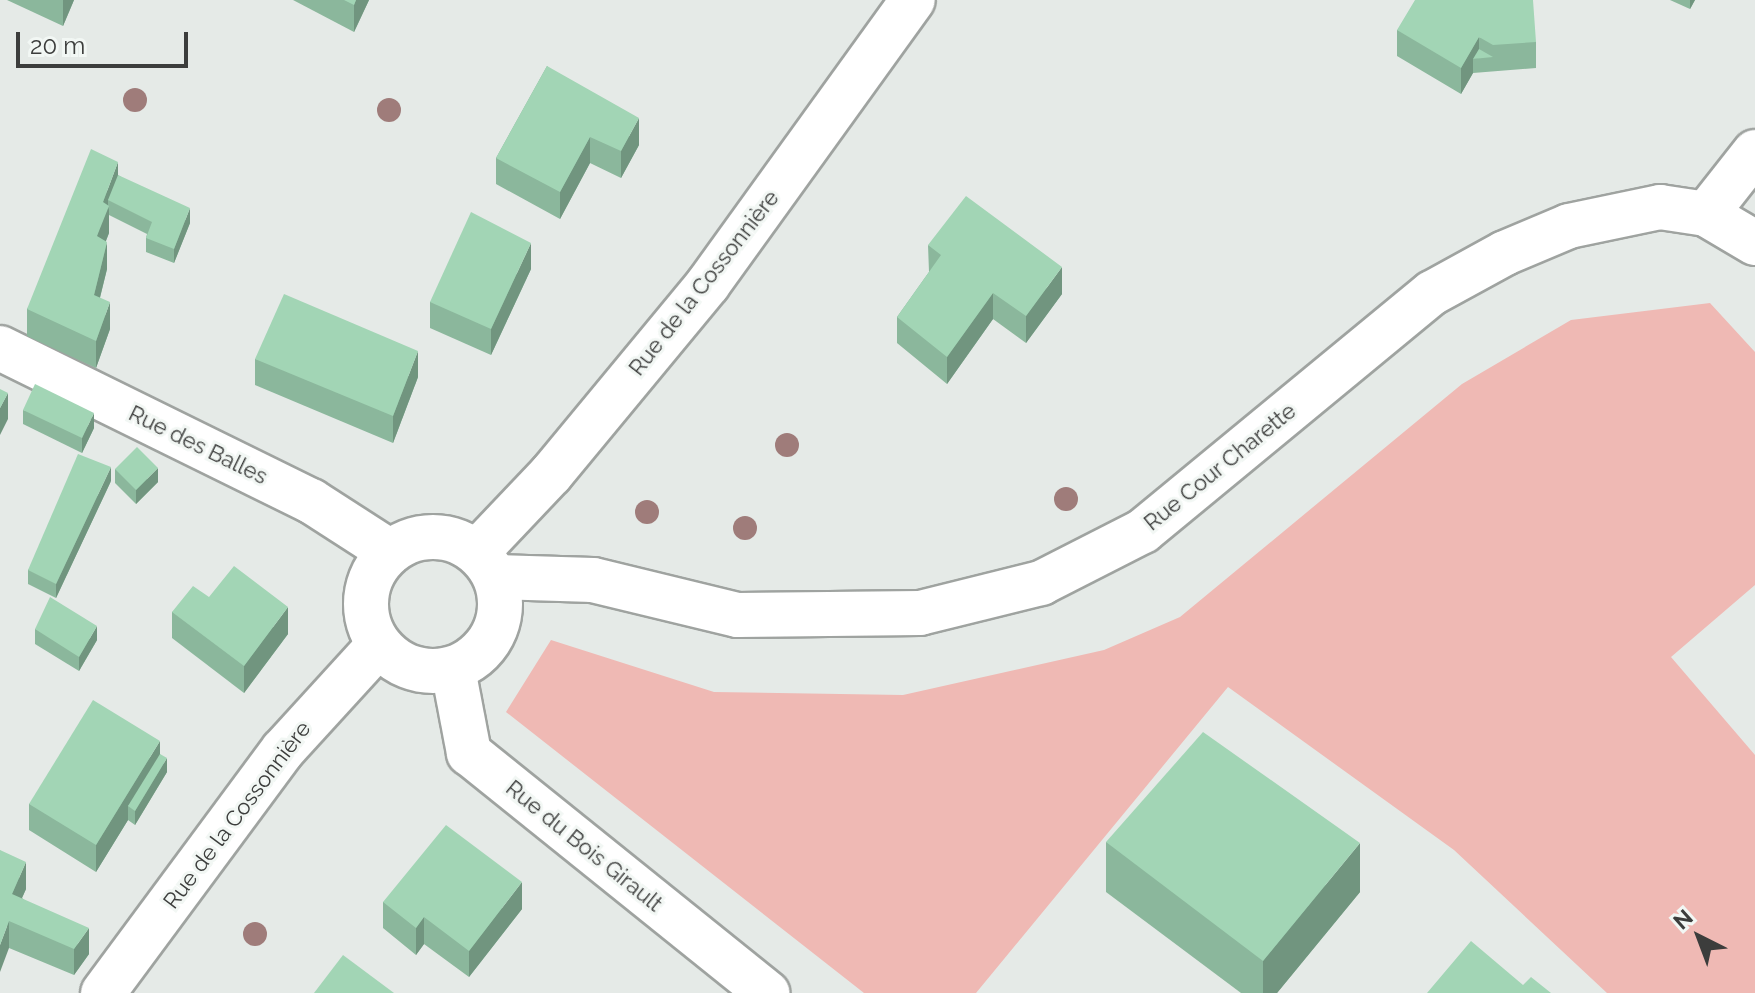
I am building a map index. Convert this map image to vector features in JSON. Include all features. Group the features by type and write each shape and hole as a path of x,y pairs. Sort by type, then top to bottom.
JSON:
{"street":[{"name":"Rue de la Cossonnière","path":"487,565 551,474 708,284 913,0"},
{"path":"1706,214 1755,152"},
{"name":"Rue Cour Charette","path":"487,565 593,580 738,615 920,613 1041,583 1143,531 1432,293 1569,226 1660,207 1706,214 1755,243"},
{"name":"Rue des Balles","path":"0,348 311,501 390,552"},
{"path":"433,536 457,540 487,565 499,622 473,659 453,669 412,668 379,645 366,606 368,586 390,552 410,540 433,536"},
{"name":"Rue de la Cossonnière","path":"103,993 283,750 379,645"},
{"name":"Rue du Bois Girault","path":"453,669 469,753 767,993"}],"shaded area":[{"path":"1710,303 1755,352 1755,585 1671,657 1755,755 1755,993 1607,993 1454,850 1228,687 976,993 864,993 506,712 551,640 714,692 903,695 1104,650 1180,617 1462,384 1571,320"}],"building":[{"path":"1415,0 1533,0 1536,42 1493,45 1479,37 1461,68 1397,30"},
{"path":"1479,49 1493,57 1473,59"},
{"path":"547,66 639,118 621,151 590,137 560,192 496,158"},
{"path":"91,149 118,162 103,202 109,206 97,236 107,242 94,295 110,302 96,341 27,309"},
{"path":"118,175 190,208 174,249 146,238 152,222 108,200"},
{"path":"966,196 1062,267 1026,316 993,293 947,357 897,317 941,255 928,245"},
{"path":"471,212 531,243 491,329 430,302"},
{"path":"284,294 418,351 393,416 255,359"},
{"path":"35,384 94,413 82,438 23,410"},
{"path":"0,389 8,393 0,408"},
{"path":"137,447 158,468 136,490 115,469"},
{"path":"78,454 111,467 56,584 28,570"},
{"path":"234,566 288,607 244,666 172,612 193,586 209,597"},
{"path":"50,597 97,626 79,657 35,629"},
{"path":"93,700 160,741 96,845 29,804"},
{"path":"1203,732 1360,843 1263,961 1106,842"},
{"path":"160,754 167,758 135,811 128,806"},
{"path":"446,825 522,882 469,951 424,917 416,928 383,902"},
{"path":"0,850 26,862 12,894 89,928 74,949 9,921 0,945"},
{"path":"1471,941 1523,985 1531,977 1551,993 1427,993"},
{"path":"343,955 394,993 314,993"}]}
